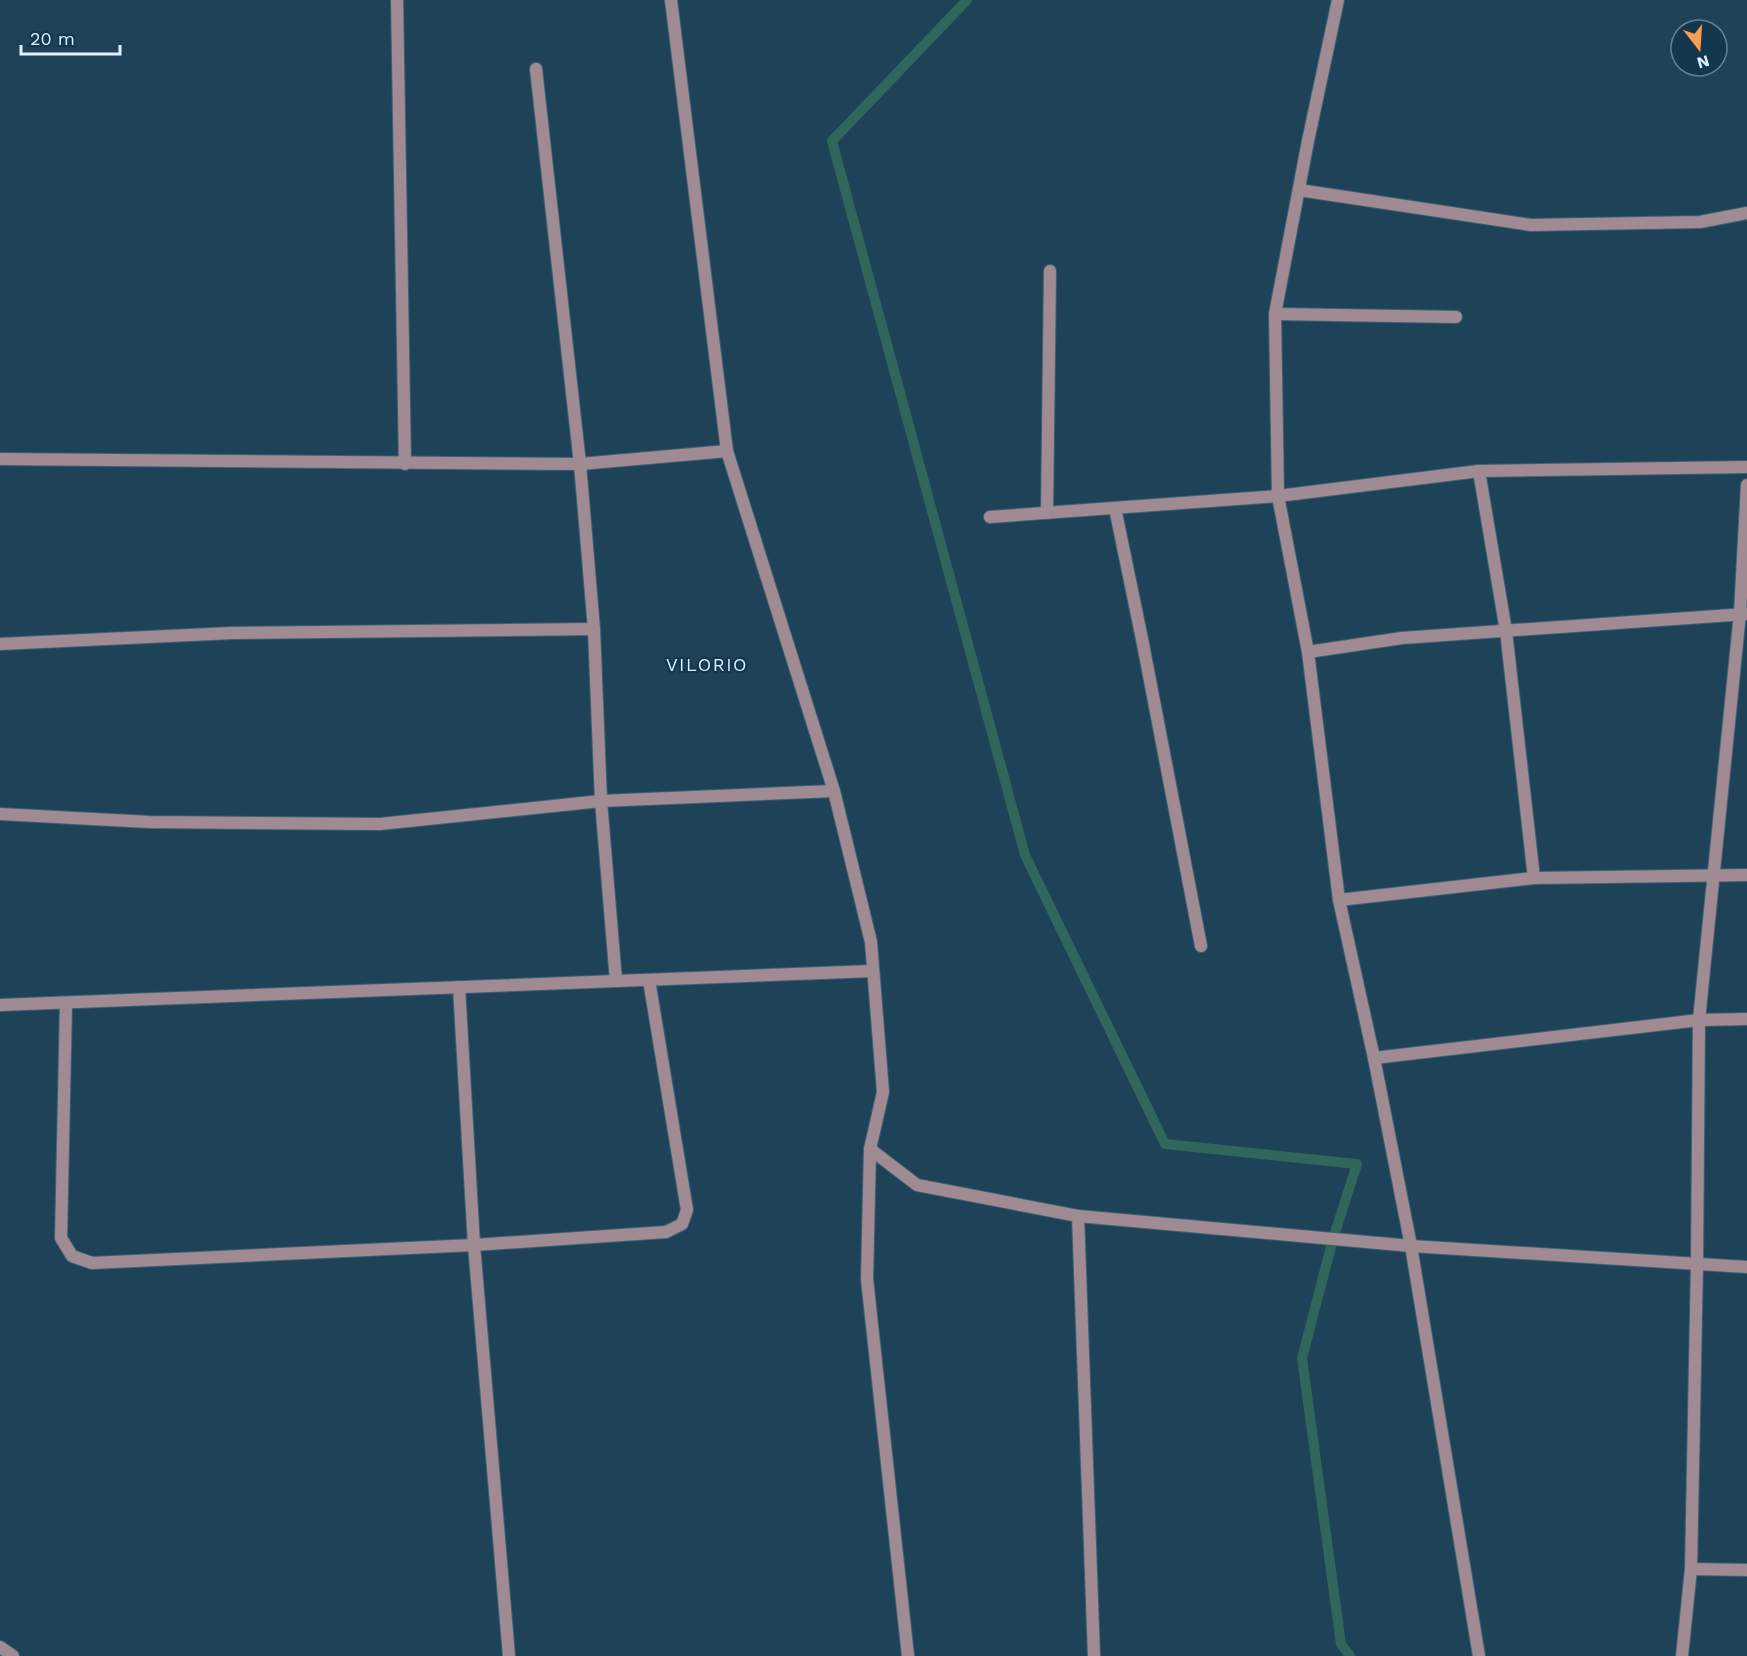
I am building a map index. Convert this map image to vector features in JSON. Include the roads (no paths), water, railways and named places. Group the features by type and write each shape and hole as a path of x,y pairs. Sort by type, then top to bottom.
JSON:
{"street":[{"path":"397,0 405,464"},
{"path":"671,0 727,452 834,790 871,942 884,1092 870,1149 867,1279 908,1656"},
{"path":"1338,0 1275,314 1278,496 1308,652 1339,900 1374,1058 1411,1246 1479,1656"},
{"path":"536,69 580,464 594,629 601,801 616,981"},
{"path":"1299,190 1419,210 1531,225 1700,222 1747,213"},
{"path":"1047,513 1050,271"},
{"path":"1275,314 1456,317"},
{"path":"0,459 580,464 727,452"},
{"path":"990,517 1278,496 1479,471 1747,467"},
{"path":"1479,471 1506,631 1534,878"},
{"path":"1682,1656 1691,1569 1699,1020 1744,613 1747,485"},
{"path":"1115,508 1201,946"},
{"path":"1308,652 1402,638 1744,613"},
{"path":"0,645 232,633 594,629"},
{"path":"0,814 149,822 380,824 601,801 834,790"},
{"path":"1339,900 1534,878 1747,875"},
{"path":"0,1005 873,971"},
{"path":"66,1003 61,1238 72,1256 92,1263 474,1245 666,1232 682,1224 687,1210 649,980"},
{"path":"459,987 474,1245 509,1656"},
{"path":"1374,1058 1699,1020 1747,1019"},
{"path":"870,1149 917,1185 1078,1216 1411,1246 1697,1262 1747,1267"},
{"path":"1078,1216 1094,1656"},
{"path":"1691,1569 1747,1570"},
{"path":"0,1647 13,1656"}],"waterway":[{"path":"967,0 832,141 1025,855 1165,1144 1357,1164 1333,1239 1302,1358 1341,1644 1350,1656"}],"district":[{"name":"VILORIO","path":"707,664"}]}
